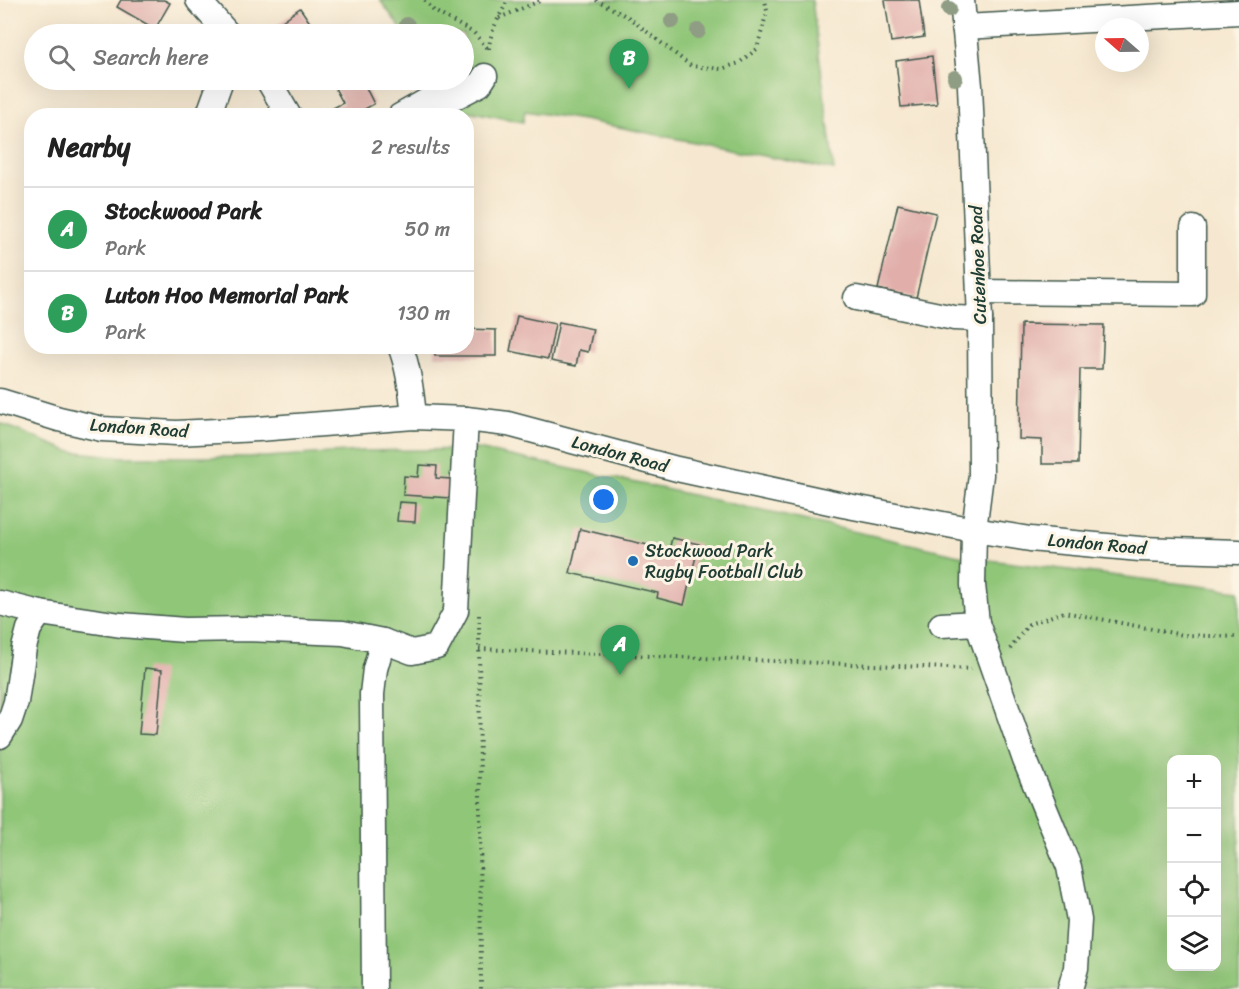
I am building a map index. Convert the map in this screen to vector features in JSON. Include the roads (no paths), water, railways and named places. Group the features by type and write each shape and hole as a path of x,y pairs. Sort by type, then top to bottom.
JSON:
{"street":[{"path":"198,0 219,24"},
{"name":"Cutenhoe Road","path":"962,0 970,86 980,319 981,476 974,530 973,585 977,623 1025,760 1069,867 1079,920 1076,968 1070,989"},
{"path":"964,27 1239,12"},
{"path":"474,87 480,84 485,76"},
{"path":"211,108 217,90"},
{"path":"274,90 284,108"},
{"path":"414,108 430,99 457,96 468,90"},
{"path":"979,292 1193,294 1193,228"},
{"path":"855,298 954,318 980,319"},
{"path":"403,354 414,417"},
{"name":"London Road","path":"0,401 102,429 176,433 414,417 466,419 508,424 677,469 843,505 974,530 1030,539 1129,548 1239,552"},
{"path":"0,603 40,613 121,625 185,630 246,629 343,633 383,641 412,652 437,647 456,611 466,419"},
{"path":"0,736 10,720 16,702 29,629 40,613"},
{"path":"941,625 977,623"},
{"path":"374,989 372,694 375,669 383,641"}],"place":[{"name":"Luton Hoo Memorial Park","path":"629,89"},
{"name":"Stockwood Park Rugby Football Club","path":"633,561"},
{"name":"Stockwood Park","path":"620,675"}]}
